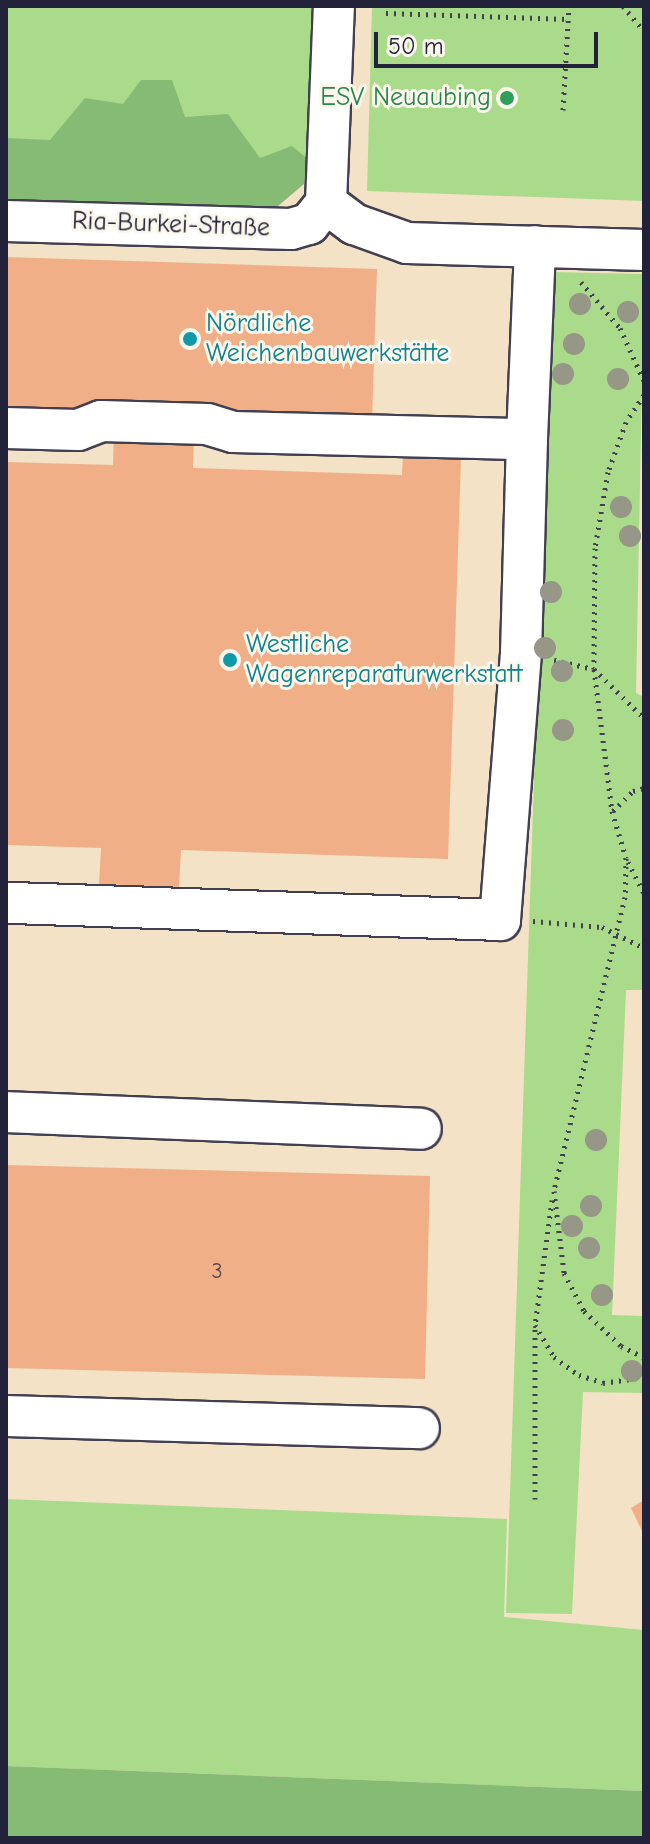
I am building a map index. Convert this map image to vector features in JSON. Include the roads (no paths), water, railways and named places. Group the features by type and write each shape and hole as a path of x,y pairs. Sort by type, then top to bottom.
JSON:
{"street":[{"path":"334,6 326,203 354,224 407,243 644,250"},
{"name":"Ria-Burkei-Straße","path":"6,221 291,229 309,224 326,203"},
{"path":"6,903 500,920 521,653 535,246"},
{"path":"6,428 78,430 101,421 192,423 233,432 527,439"},
{"path":"6,1112 421,1129"},
{"path":"6,1416 419,1428"}],"place":[{"name":"ESV Neuaubing","path":"507,98"},
{"name":"Nördliche Weichenbauwerkstätte","path":"190,339"},
{"name":"Westliche Wagenreparaturwerkstatt","path":"230,660"}]}
